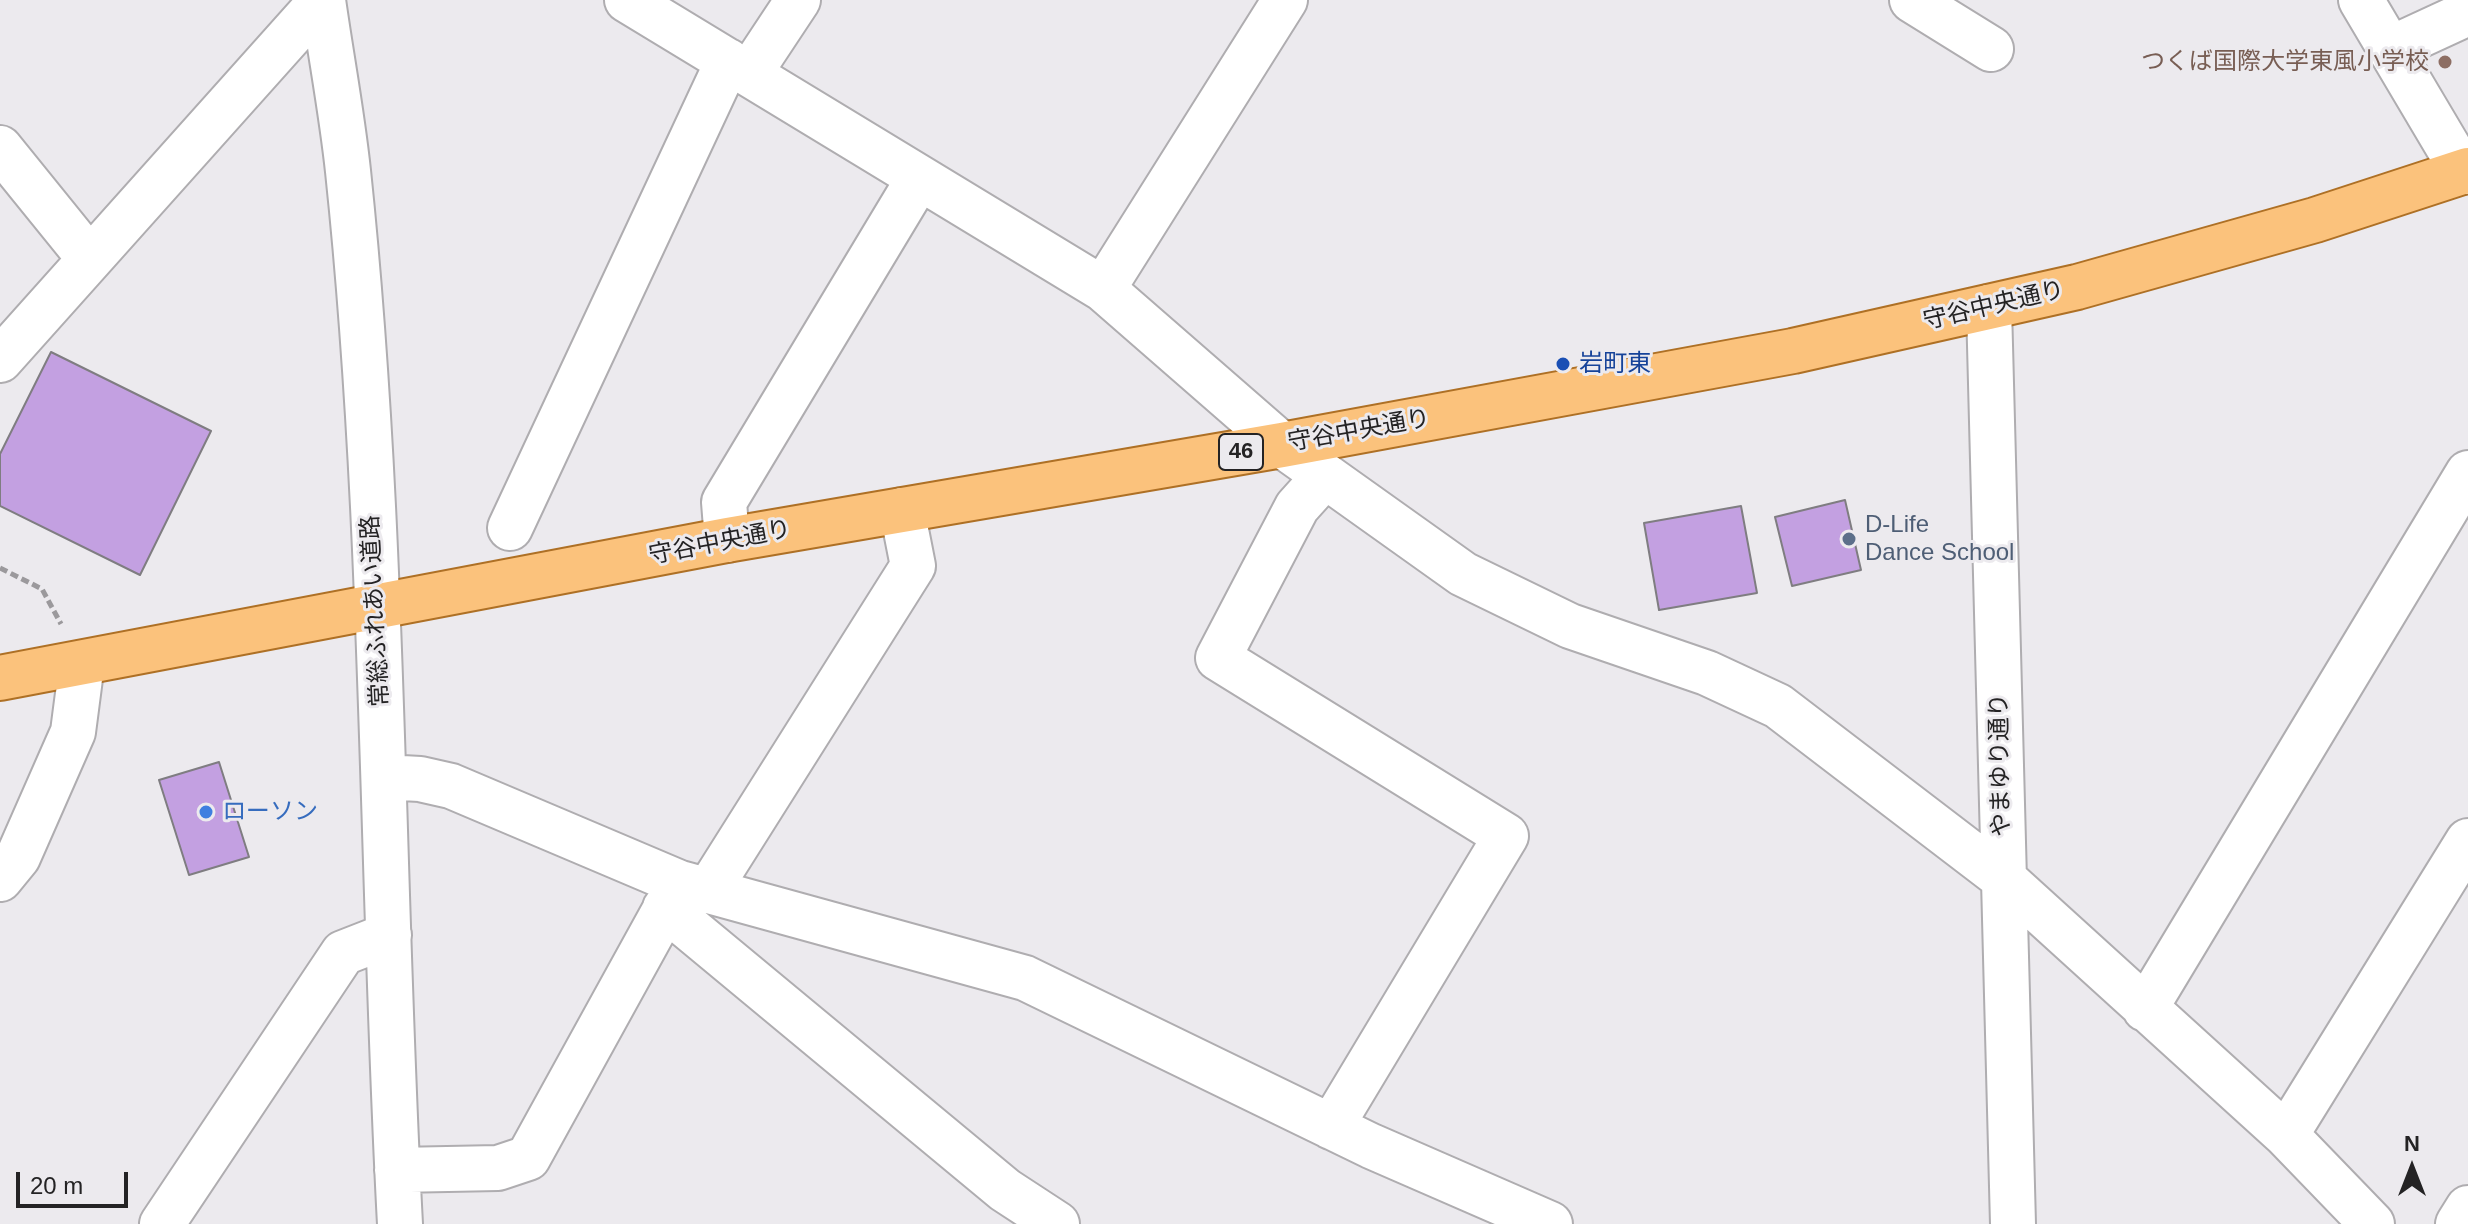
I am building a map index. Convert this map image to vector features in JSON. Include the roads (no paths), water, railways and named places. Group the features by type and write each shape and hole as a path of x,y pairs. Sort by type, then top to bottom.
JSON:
{"main road":[{"name":"守谷中央通り","path":"0,678 727,540 1282,445 1793,351 2077,287 2315,220 2465,171"}],"street":[{"path":"0,360 323,0"},
{"name":"常総ふれあい道路","path":"323,0 348,169 359,298 384,777 400,1224"},
{"path":"627,0 1103,289 1282,445 1463,574 1570,626 1707,673 1778,706 2003,878 2286,1135 2372,1224"},
{"path":"510,528 739,67 798,0"},
{"path":"1103,289 1285,0"},
{"path":"1912,0 1991,49"},
{"path":"2361,0 2465,171"},
{"path":"2390,49 2468,13"},
{"path":"0,148 89,258"},
{"path":"727,540 724,502 919,178"},
{"name":"やまゆり通り","path":"1989,307 2013,1224"},
{"path":"2145,1009 2468,473"},
{"path":"1324,477 1297,507 1218,658 1506,836 1331,1127"},
{"path":"397,1170 498,1168 528,1158 684,894 913,566 902,510"},
{"path":"0,879 18,857 73,732 82,663"},
{"path":"384,777 420,779 451,786 684,894 1025,978 1331,1127 1550,1224"},
{"path":"2286,1135 2468,841"},
{"path":"684,894 1005,1190 1057,1224"},
{"path":"162,1224 343,953 389,935"},
{"path":"2458,1224 2468,1208"}],"place":[{"name":"つくば国際大学東風小学校","path":"2445,62"},
{"name":"岩町東","path":"1563,364"},
{"name":"D-Life Dance School","path":"1849,539"},
{"name":"ローソン","path":"206,812"}]}
